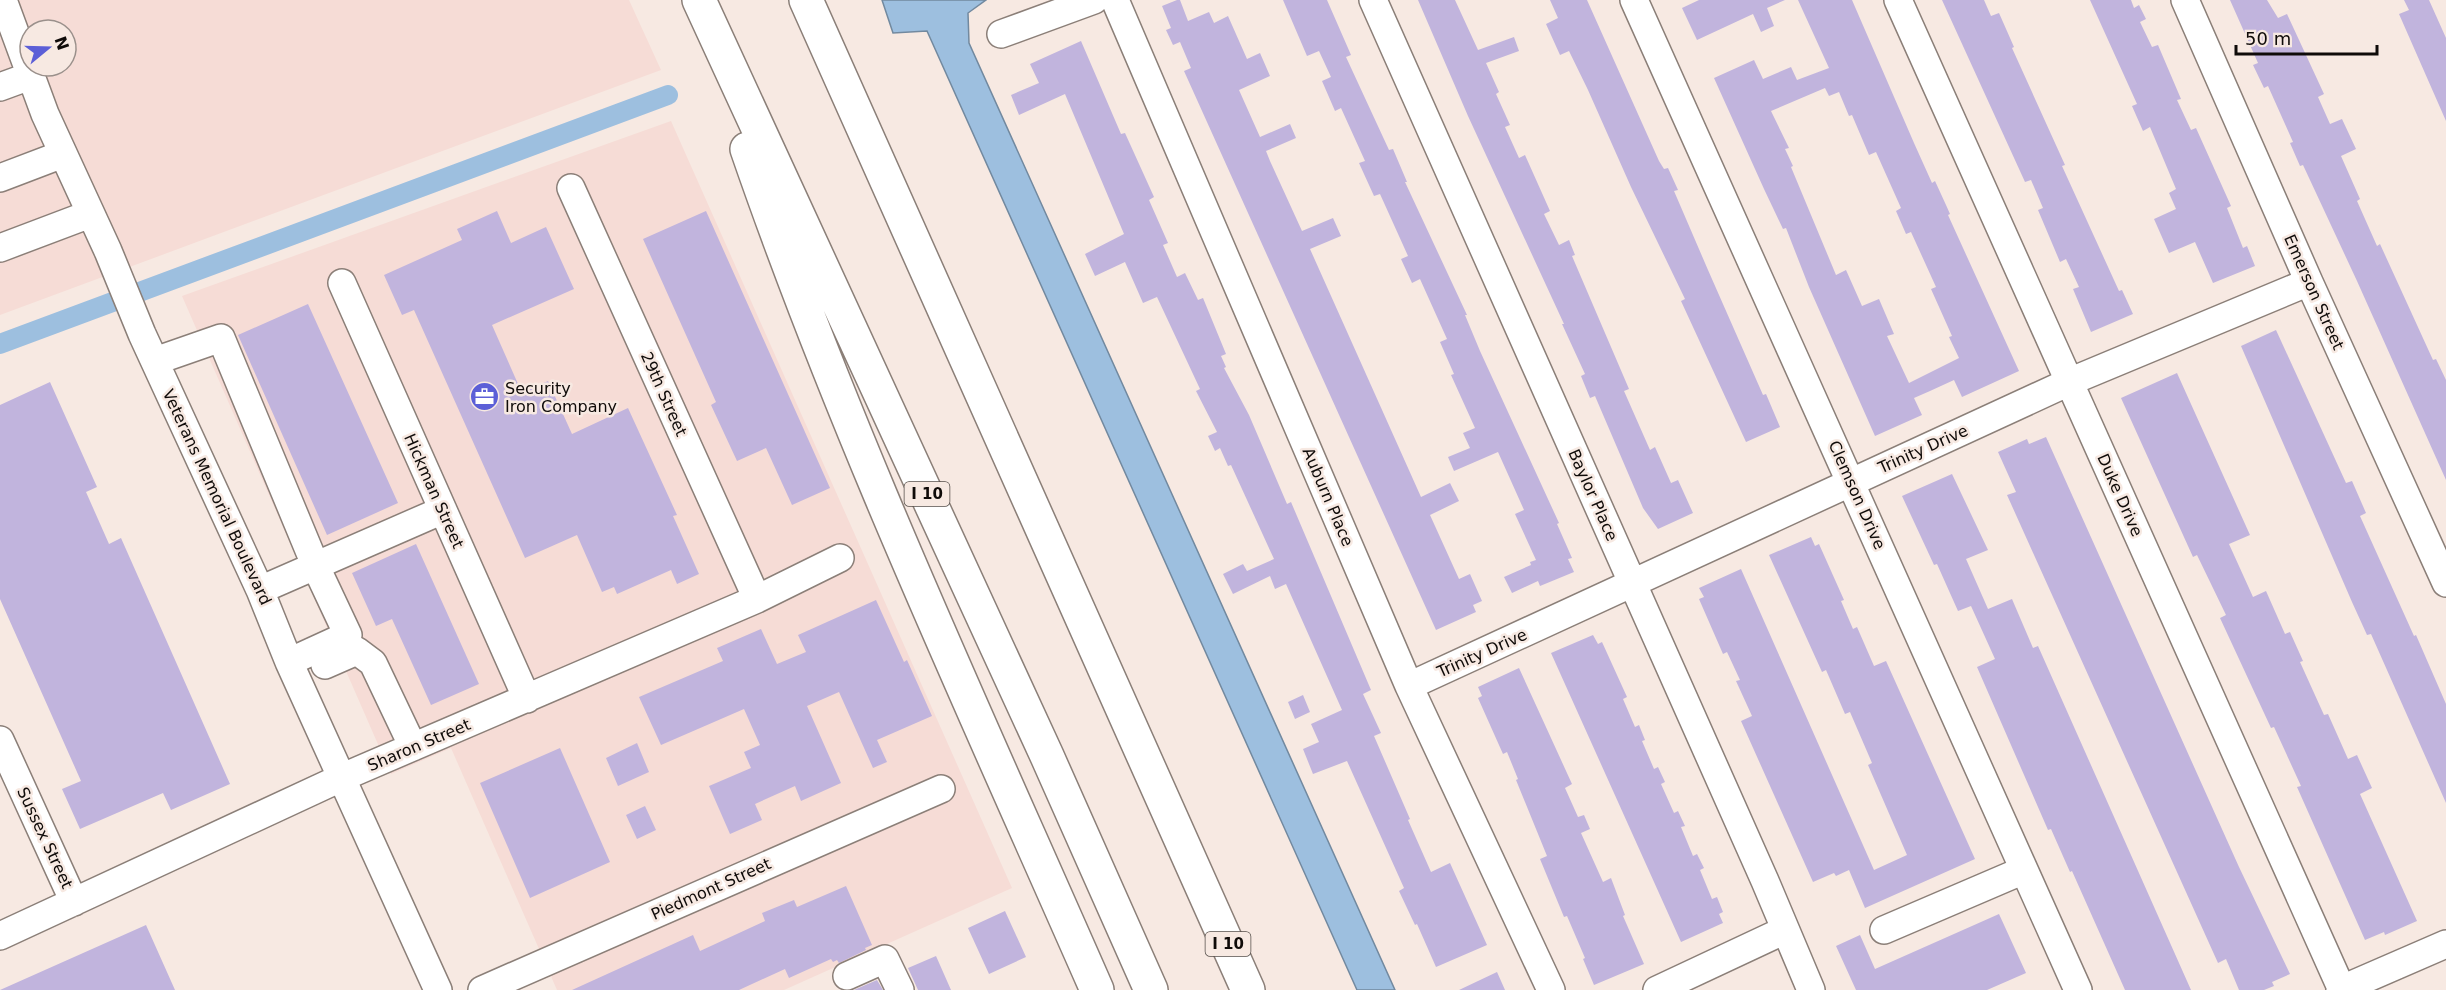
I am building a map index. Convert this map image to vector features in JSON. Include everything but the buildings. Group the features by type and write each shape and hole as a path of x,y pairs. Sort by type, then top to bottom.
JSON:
{"highway":[{"path":"697,0 796,288 887,513 1097,990"},
{"name":"I 10","path":"697,0 1047,756 1151,990"},
{"name":"I 10","path":"806,0 1248,990"},
{"path":"1208,897 1259,990"}],"street":[{"name":"Veterans Memorial Boulevard","path":"3,0 18,42"},
{"path":"1001,34 1094,0"},
{"name":"Auburn Place","path":"1115,0 1410,686 1551,990"},
{"name":"Baylor Place","path":"1373,0 1811,990"},
{"name":"Clemson Drive","path":"1634,0 2078,990"},
{"name":"Duke Drive","path":"1898,0 2341,990"},
{"name":"Emerson Street","path":"2185,0 2309,282 2446,583"},
{"path":"0,87 25,78"},
{"name":"Veterans Memorial Boulevard","path":"31,78 154,361 260,590 293,670 438,990"},
{"path":"0,178 63,154"},
{"name":"29th Street","path":"571,188 757,599"},
{"path":"0,248 90,214"},
{"name":"Trinity Drive","path":"1410,686 2069,382 2309,282"},
{"name":"Hickman Street","path":"342,283 527,699"},
{"path":"154,361 221,338 316,567 348,635 293,670"},
{"path":"260,590 443,510"},
{"name":"Sharon Street","path":"0,936 343,777 757,599 840,558"},
{"path":"293,670 357,651 374,663 413,747"},
{"name":"Sussex Street","path":"0,740 74,902"},
{"name":"Piedmont Street","path":"482,990 941,789"},
{"path":"1884,930 2024,870"},
{"path":"1657,990 1785,930"},
{"path":"2341,990 2446,944"},
{"path":"847,976 885,959 900,990"}],"shaded area":[{"path":"0,0 629,0 661,70 0,315"},
{"path":"671,121 1012,888 784,990 557,990 451,748 391,774 182,296"}],"water":[{"path":"882,0 986,0 968,13 969,43 1395,990 1357,990 927,31 893,33"}],"waterway":[{"path":"0,344 668,95"}],"place":[{"name":"Security Iron Company","path":"484,397"}]}
